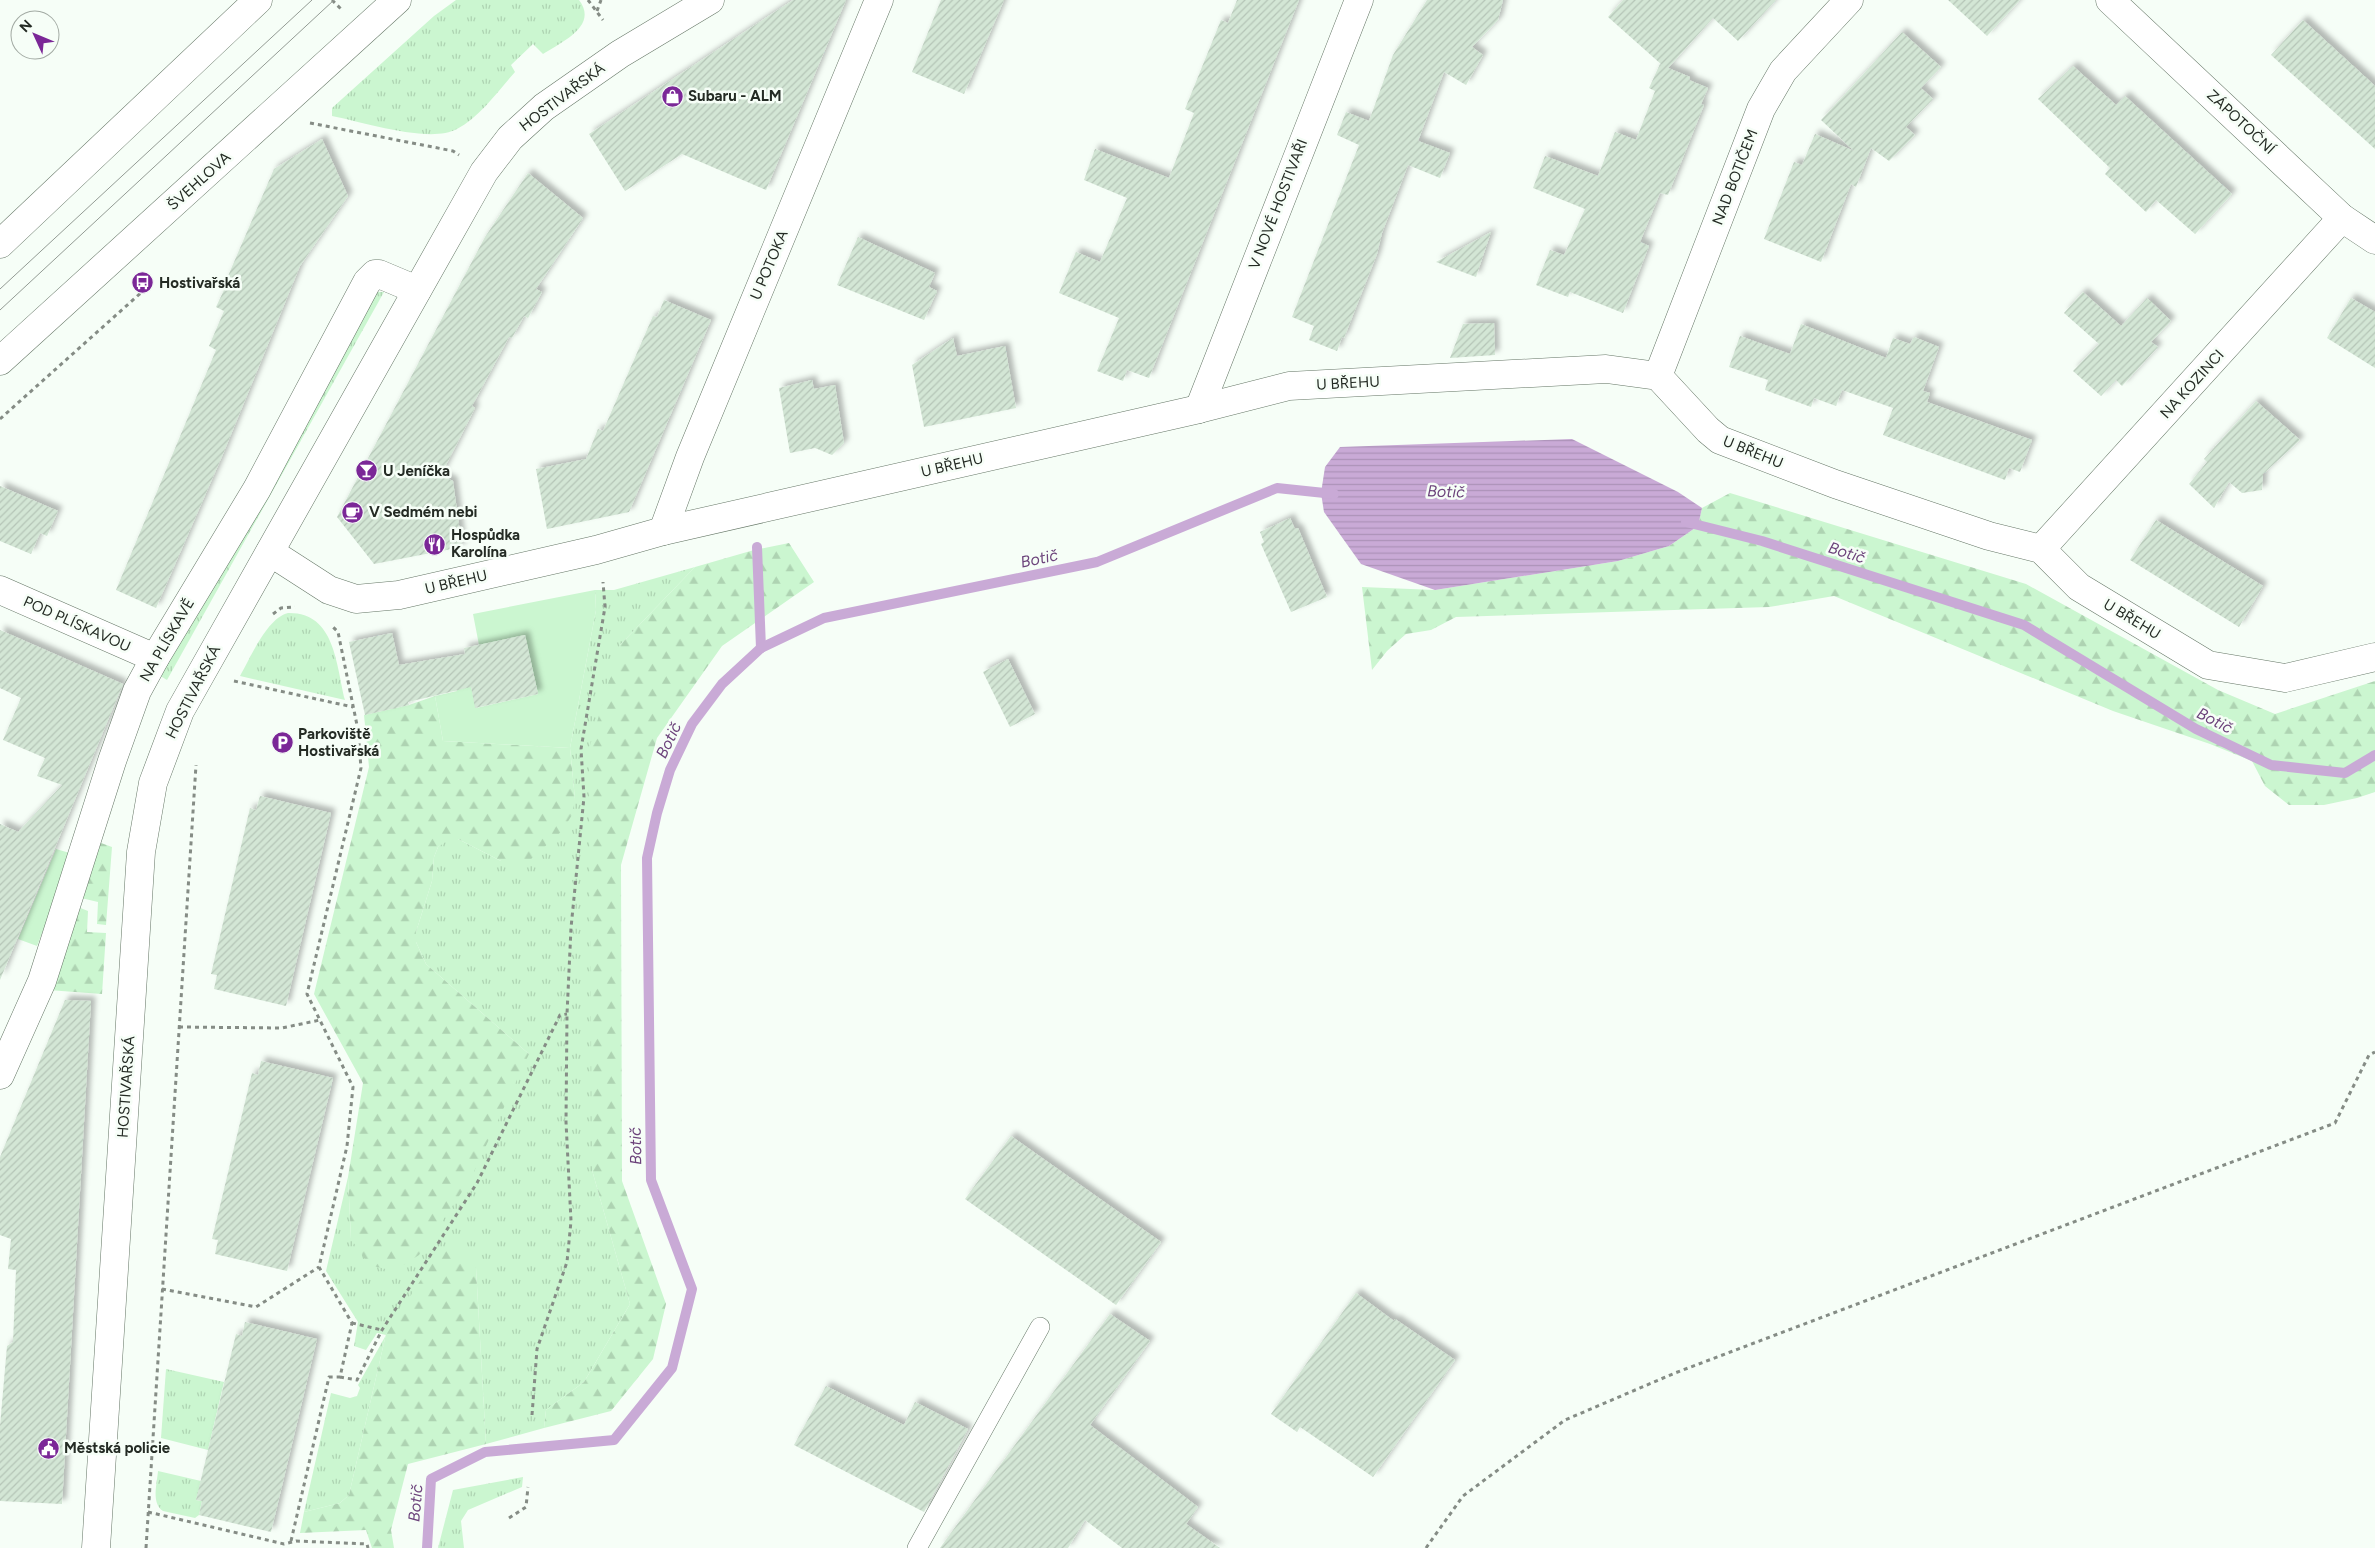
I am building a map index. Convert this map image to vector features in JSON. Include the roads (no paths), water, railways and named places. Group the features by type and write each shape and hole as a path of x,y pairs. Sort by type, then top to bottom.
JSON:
{"street":[{"path":"0,244 258,0"},
{"name":"ŠVEHLOVA","path":"0,361 397,0"},
{"name":"HOSTIVAŘSKÁ","path":"96,1548 141,852 153,783 180,711 484,172 510,138 544,107 620,54 710,0"},
{"name":"U POTOKA","path":"663,531 690,457 879,0"},
{"name":"V NOVÉ HOSTIVAŘI","path":"1199,409 1359,0"},
{"name":"NAD BOTIČEM","path":"1658,376 1761,109 1783,71 1849,0"},
{"name":"ZÁPOTOČNÍ","path":"2110,0 2342,218 2375,240"},
{"name":"NA KOZINCI","path":"2041,549 2342,218"},
{"name":"NA PLÍSKAVĚ","path":"0,1074 42,981 112,761 137,691 257,488 367,282 375,274 379,274 417,290"},
{"name":"U BŘEHU","path":"270,552 329,590 356,599 399,595 596,550 663,531 1199,409 1289,386 1606,369 1658,376 1708,430 1720,440 1988,536 2041,549 2079,588 2208,665 2285,678 2375,656"},
{"name":"POD PLÍSKAVOU","path":"0,590 155,658"}],"lane":[{"path":"917,1548 1040,1327"}],"water":[{"path":"1572,439 1678,492 1702,508 1698,526 1669,546 1618,561 1435,590 1361,564 1324,512 1321,493 1325,467 1340,447"}],"waterway":[{"name":"Botič","path":"427,1548 431,1479 485,1452 614,1440 672,1368 692,1289 651,1180 647,858 657,813 670,770 692,724 722,684 761,648 824,618 1097,562 1277,488 1334,494"},
{"name":"Botič","path":"1686,522 1762,541 2024,625 2196,729 2271,765 2345,773 2375,755"},
{"path":"757,547 761,648"}],"tram line":[{"path":"0,289 312,0"},
{"path":"0,310 334,0"}],"place":[{"name":"Subaru - ALM","path":"672,96"},
{"name":"Hostivařská","path":"143,283"},
{"name":"U Jeníčka","path":"367,471"},
{"name":"V Sedmém nebi","path":"353,512"},
{"name":"Hospůdka Karolína","path":"435,544"},
{"name":"Parkoviště Hostivařská","path":"282,743"},
{"name":"Městská policie","path":"48,1448"}]}
